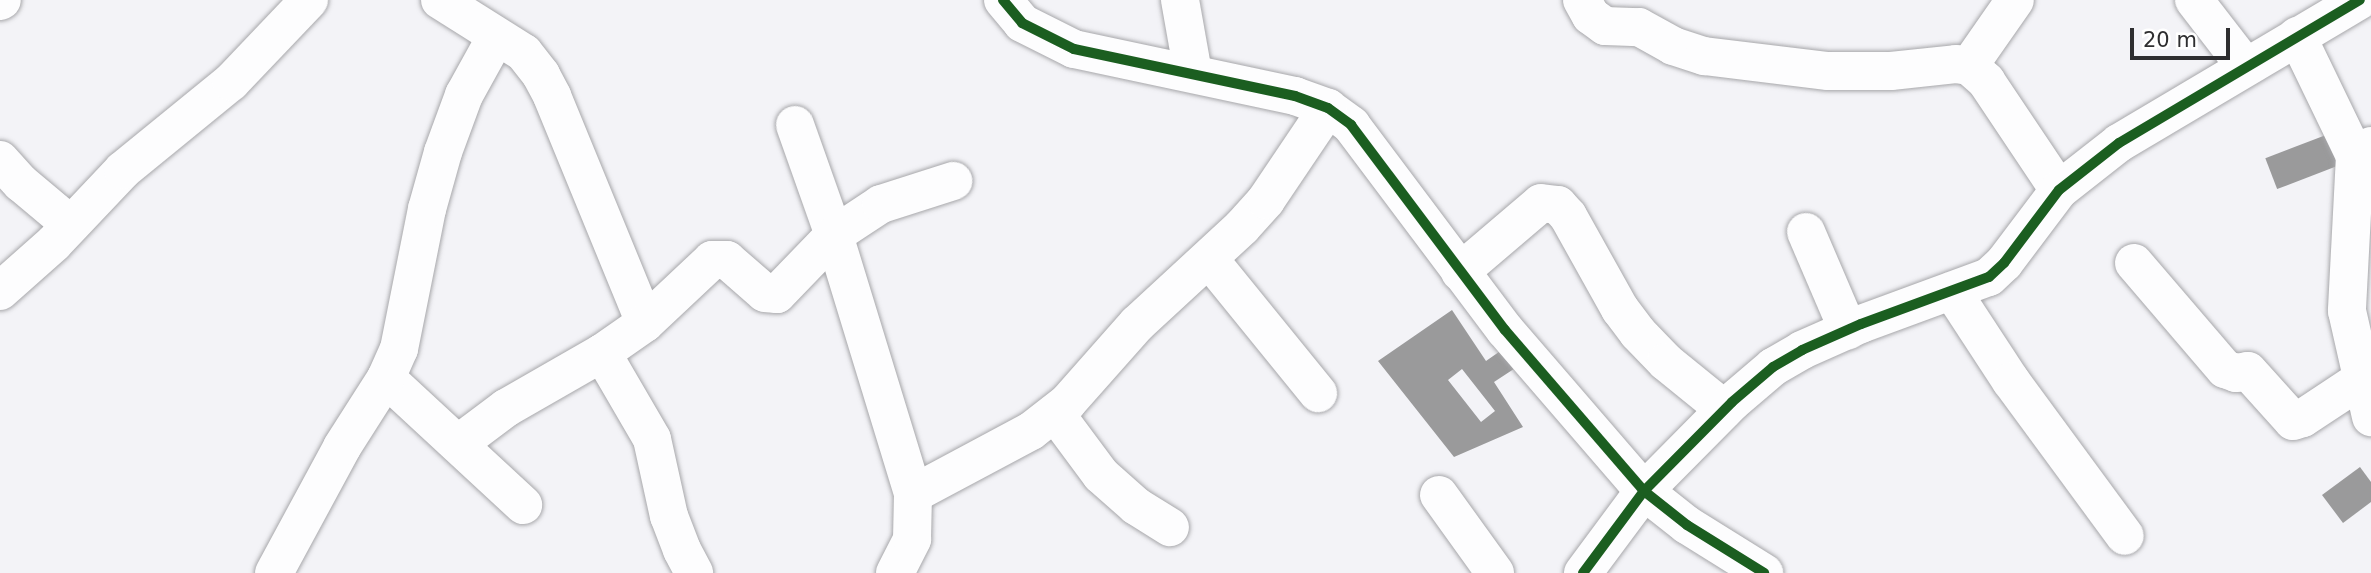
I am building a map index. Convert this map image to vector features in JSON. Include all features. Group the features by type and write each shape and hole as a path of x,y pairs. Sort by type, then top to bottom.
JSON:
{"street":[{"path":"0,291 71,225 123,170 231,82 309,0"},
{"path":"440,0 524,53 552,96 645,323"},
{"path":"1003,0 1022,23 1074,49 1295,96 1328,108 1351,125 1505,330 1644,491 1696,531 1764,573"},
{"path":"1180,0 1193,73"},
{"path":"1582,0 1591,16 1605,26 1639,27 1673,46 1704,56 1828,71 1891,71 1956,64 1969,66 1986,81 2059,190"},
{"path":"1969,66 2015,0"},
{"path":"2194,0 2245,66"},
{"path":"1583,573 1644,491 1724,409 1785,359 1848,330 1989,277 2004,263 2059,190 2119,143 2360,0"},
{"path":"2297,36 2363,151 2347,311 2371,416"},
{"path":"274,573 342,447 386,378 399,349 427,209 443,152 464,95 496,37"},
{"path":"913,494 1031,431 1090,381 1137,324 1209,258 1266,200 1328,108"},
{"path":"795,125 834,235 913,494 912,539 895,573"},
{"path":"0,160 71,225"},
{"path":"457,444 506,408 602,354 645,323 673,300 700,268 720,258 727,260 765,293 777,294 834,235 881,204 953,181"},
{"path":"1460,271 1541,203 1550,201 1558,205 1574,226 1620,309 1638,333 1666,362 1724,409"},
{"path":"1806,232 1848,330"},
{"path":"1209,258 1318,393"},
{"path":"2134,263 2225,369 2236,373 2248,371 2293,421 2303,418 2362,379"},
{"path":"1952,291 2011,381 2125,536"},
{"path":"602,354 652,439 669,516 694,573"},
{"path":"386,378 523,505"},
{"path":"1055,413 1101,475 1136,506 1170,527"},
{"path":"1439,495 1495,573"},
{"path":"912,539 931,573"}],"building":[{"path":"2326,135 2338,166 2277,189 2265,158"},
{"path":"1452,310 1486,361 1516,340 1529,359 1494,382 1523,427 1454,457 1378,361","holes":["1462,369 1495,411 1481,422 1448,380"]},
{"path":"2360,467 2371,482 2371,502 2343,523 2322,495"}],"cycle path":[{"path":"1003,0 1022,23 1074,49 1295,96 1328,108 1351,125 1505,330 1644,491 1687,525 1764,573"},
{"path":"1583,573 1644,491 1732,402 1773,367 1802,350 1861,324 1989,277 2004,263 2059,190 2119,143 2360,0"}]}
